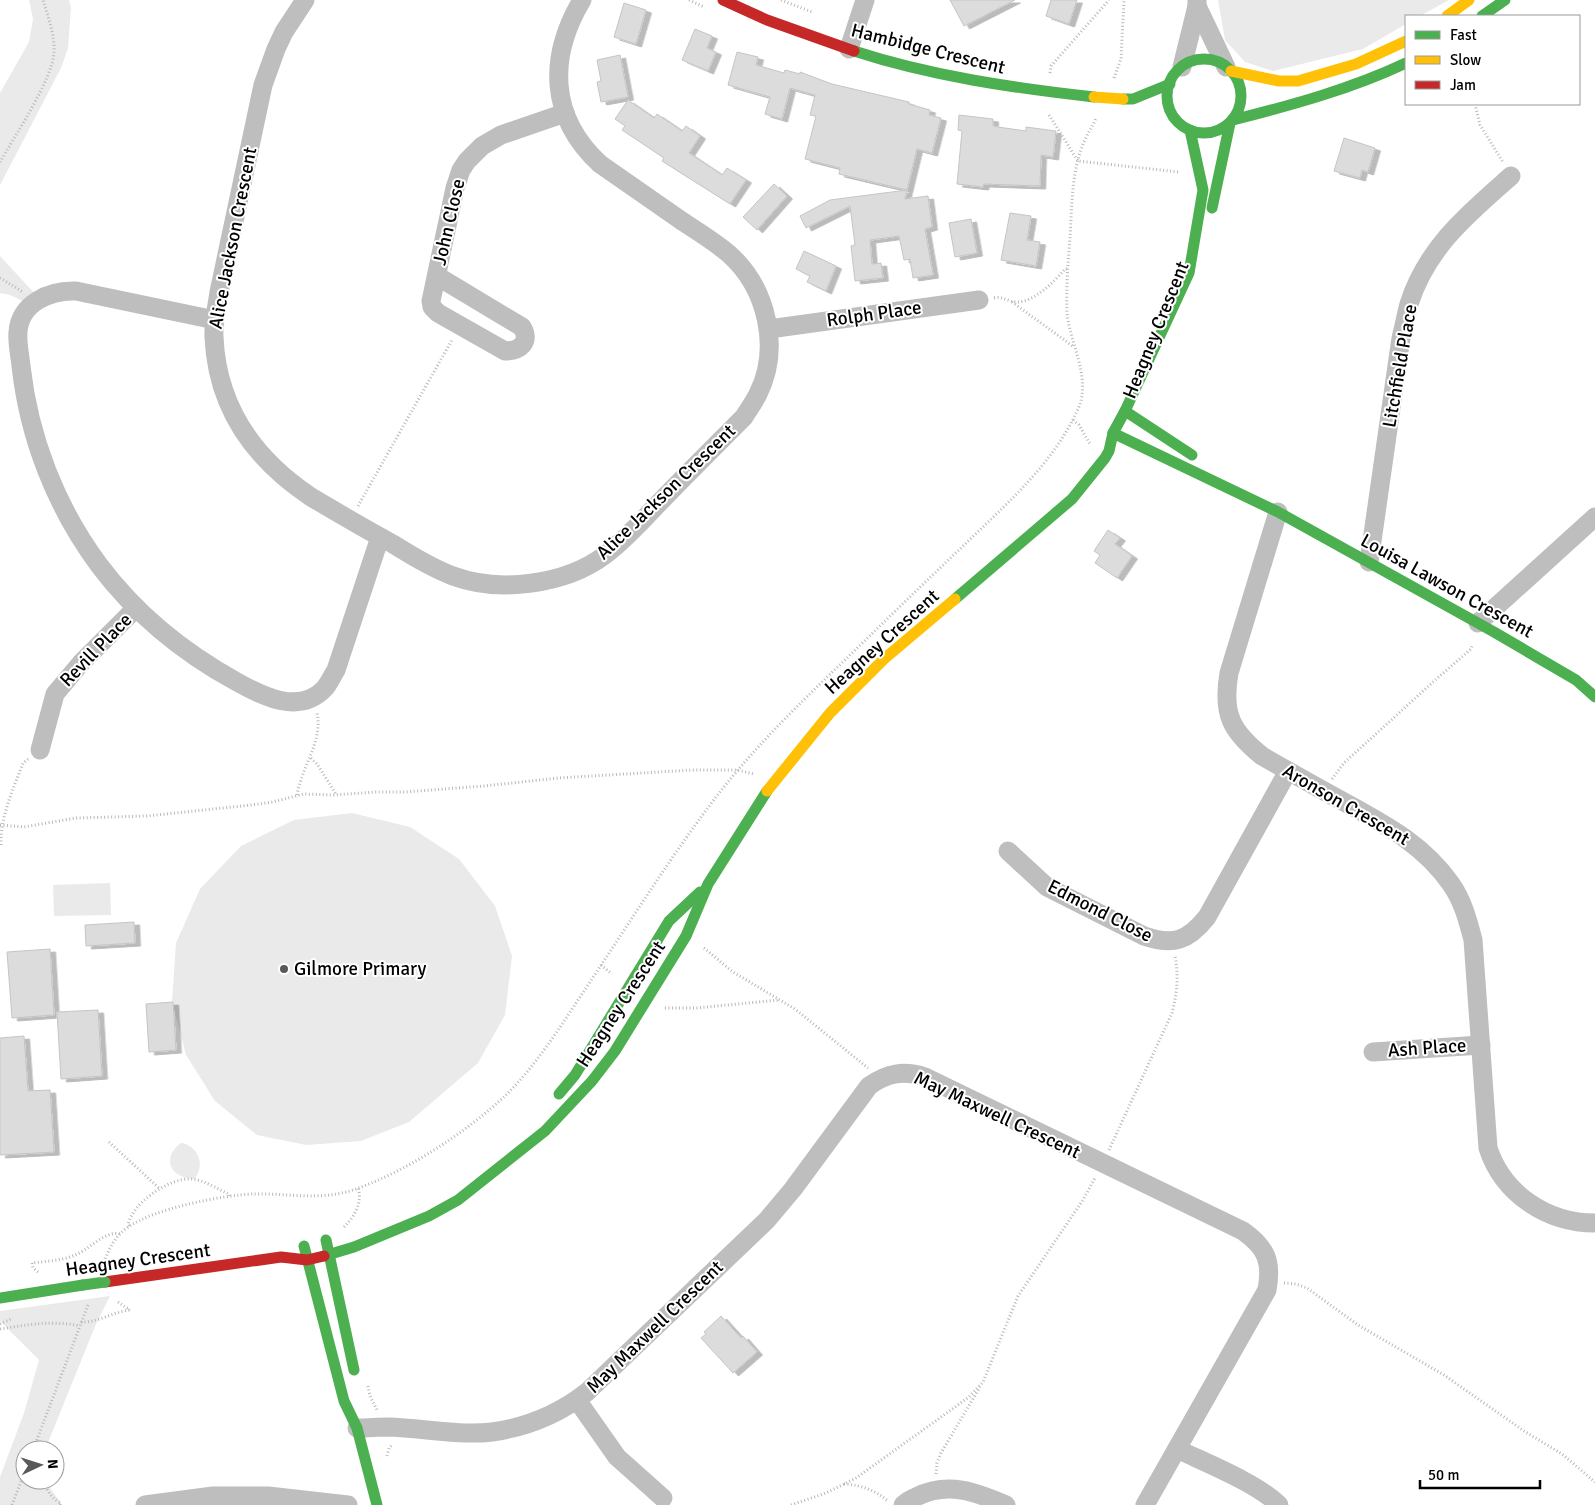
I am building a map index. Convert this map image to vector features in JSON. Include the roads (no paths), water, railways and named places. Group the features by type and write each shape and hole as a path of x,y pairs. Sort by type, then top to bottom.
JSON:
{"street":[{"name":"Alice Jackson Crescent","path":"305,0 280,41 263,85 219,292 215,320 216,354 222,387 236,419 255,449 295,487 425,563 453,576 499,585 547,581 592,564 604,556 744,417 758,393 767,368 770,342 768,329 762,302 749,276 729,254 600,164 590,155 575,135 560,98 558,69 563,40 582,0"},
{"name":"Hambidge Crescent","path":"723,0 789,28 850,49 915,67 980,82 1050,92 1128,99 1176,122"},
{"path":"850,49 865,0"},
{"path":"1448,15 1470,0"},
{"path":"1483,15 1505,0"},
{"path":"1182,67 1197,3"},
{"path":"1197,3 1229,69 1238,82 1241,95 1239,108 1232,121"},
{"path":"1405,41 1356,64 1298,81 1279,81 1229,69 1212,60 1196,60 1182,67 1175,74 1170,84 1168,98 1171,112 1176,122 1190,130 1204,133 1218,131 1232,121 1334,94 1405,64"},
{"name":"Hambidge Crescent","path":"1128,99 1170,84"},
{"name":"John Close","path":"436,276 517,324 525,332 525,342 514,351 505,351 432,308 431,301 436,276 455,188 461,170 467,161 482,146 501,135 565,113"},
{"name":"Heagney Crescent","path":"1109,451 1113,433 1189,274 1206,221 1232,121"},
{"name":"Heagney Crescent","path":"1190,130 1203,190 1206,221"},
{"name":"Litchfield Place","path":"1369,562 1401,338 1409,303 1424,270 1457,224 1512,176"},
{"path":"215,320 76,291 51,294 34,303 21,319 18,333 24,393 37,444 46,470 69,519 100,565 136,608 188,653 218,672 273,699 286,702 301,702 314,697 324,689 336,670 380,537"},
{"name":"Rolph Place","path":"768,329 979,300"},
{"name":"Louisa Lawson Crescent","path":"1125,411 1139,416 1278,512"},
{"name":"Heagney Crescent","path":"0,1298 281,1257 307,1260 330,1254 362,1244 429,1216 458,1200 524,1150 588,1086 615,1051 686,936 708,884 771,786 830,713 884,659 1072,499 1109,451 1126,440 1139,416"},
{"name":"Louisa Lawson Crescent","path":"1113,433 1278,512 1369,562 1476,630 1576,680 1595,697"},
{"name":"Aronson Crescent","path":"1278,512 1229,673 1225,693 1228,714 1232,724 1245,742 1262,756 1395,830 1433,860 1452,885 1465,912 1473,940 1488,1148 1492,1160 1504,1181 1512,1190 1533,1206 1558,1217 1585,1223 1595,1223"},
{"path":"1476,630 1595,517"},
{"name":"Revill Place","path":"40,750 54,694 80,663 136,608"},
{"name":"Edmond Close","path":"1008,851 1047,887 1144,936 1170,941 1184,938 1196,931 1207,917 1288,771"},
{"name":"Heagney Crescent","path":"551,1103 574,1075 669,921 708,884"},
{"name":"Ash Place","path":"1373,1052 1480,1045"},
{"name":"May Maxwell Crescent","path":"357,1428 388,1427 460,1433 491,1432 522,1426 544,1418 577,1400 588,1392 767,1220 793,1189 869,1086 879,1078 892,1074 912,1073 925,1077 1243,1231 1262,1250 1266,1257 1270,1274 1267,1290 1145,1505"},
{"path":"574,1075 588,1086"},
{"path":"485,1164 518,1137 524,1150"},
{"name":"Heagney Crescent","path":"281,1257 304,1246 331,1239 330,1254"},
{"path":"304,1246 344,1401 357,1428 377,1505"},
{"path":"330,1254 356,1378"},
{"path":"577,1400 617,1457 663,1498"},
{"path":"357,1428 359,1405"},
{"path":"1177,1449 1254,1487 1279,1505"},
{"path":"903,1505 925,1492 947,1488 958,1488 980,1493 1006,1505"},
{"path":"145,1505 213,1496 268,1496 348,1505"}],"place":[{"name":"Gilmore Primary","path":"284,969"}]}
